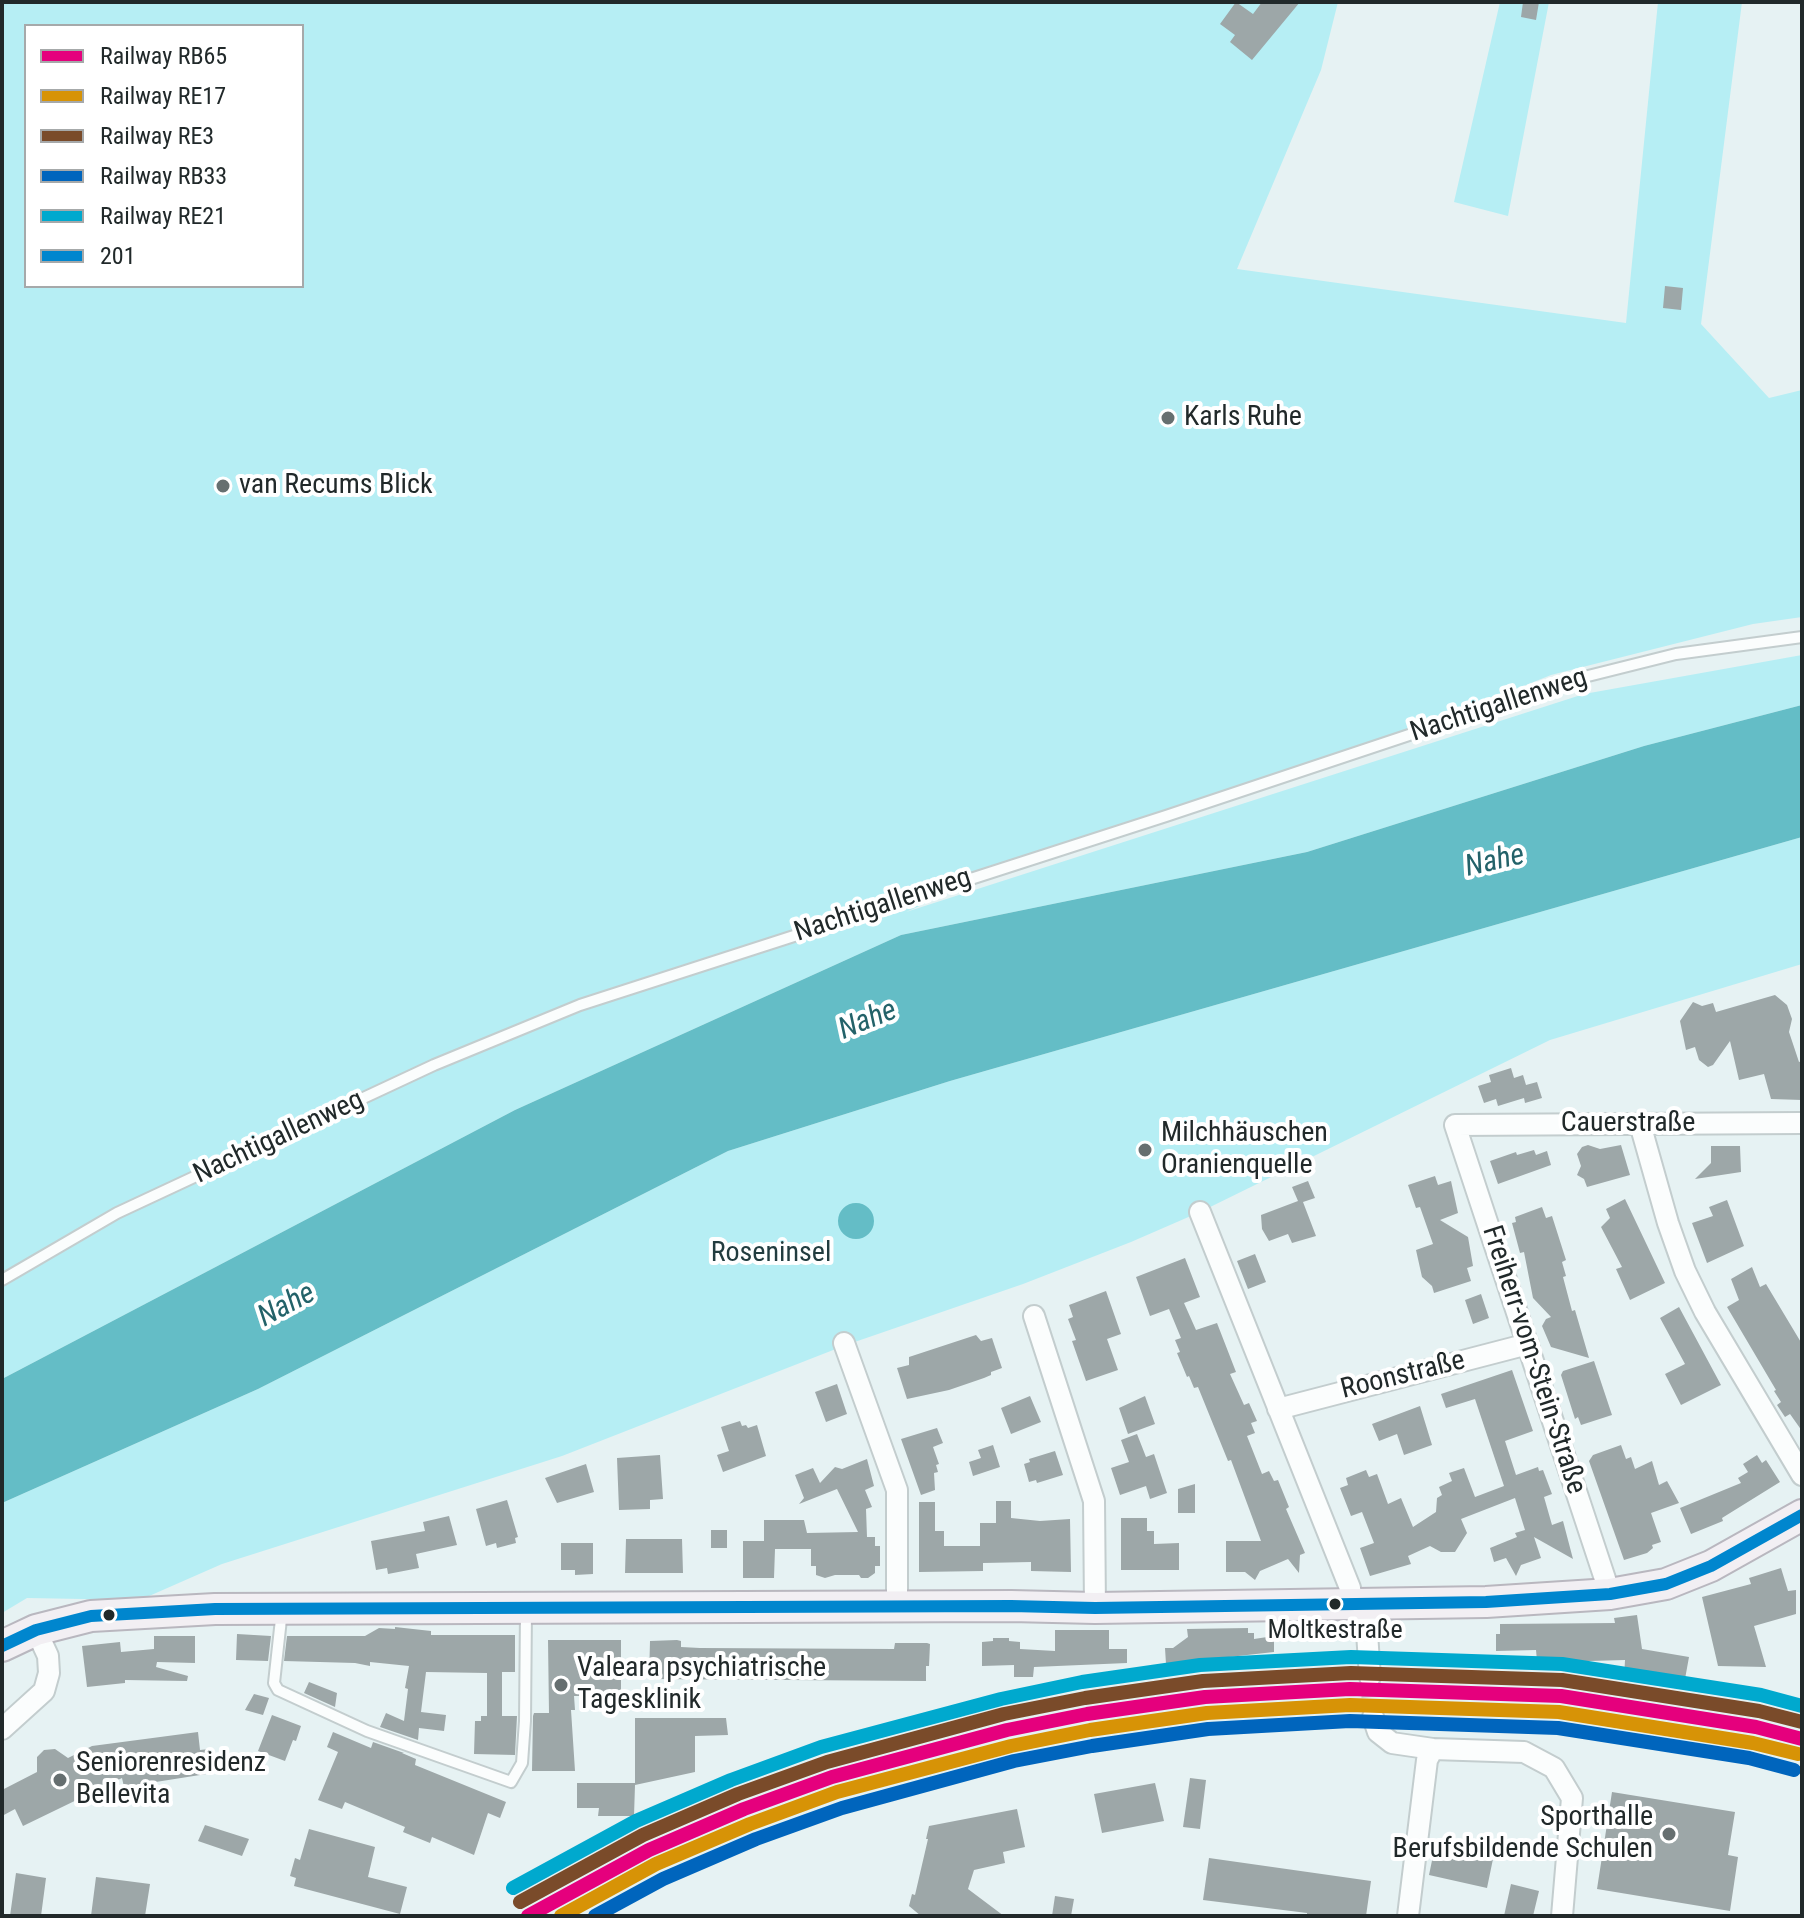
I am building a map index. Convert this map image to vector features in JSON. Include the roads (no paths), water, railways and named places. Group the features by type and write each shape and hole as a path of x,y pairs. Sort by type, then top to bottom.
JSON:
{"main road":[{"path":"2,1646 36,1630 76,1618 282,1608 1095,1608 1486,1602 1610,1594 1666,1584 1711,1566 1802,1515"}],"street":[{"name":"Cauerstraße","path":"1455,1125 1802,1123"},
{"path":"1640,1124 1685,1271 1705,1312 1802,1475"},
{"name":"Freiherr-vom-Stein-Straße","path":"1455,1125 1610,1594"},
{"path":"1200,1212 1358,1603 1370,1677"},
{"path":"1034,1316 1094,1501 1095,1608"},
{"path":"844,1343 897,1490 897,1607"},
{"name":"Roonstraße","path":"1278,1409 1528,1344"},
{"path":"2,1729 44,1691 49,1673 48,1656 36,1630"},
{"path":"1373,1717 1378,1732 1392,1743 1433,1749 1524,1752 1547,1762 1561,1775 1572,1798 1562,1916"},
{"path":"1408,1916 1427,1760 1433,1749"}],"lane":[{"name":"Nachtigallenweg","path":"2,1280 117,1213 434,1065 580,1005 1031,857 1166,816 1580,678 1676,654 1802,637"},
{"path":"282,1608 274,1683 278,1690 367,1731 511,1782 522,1763 526,1608"}],"water":[{"name":"Nahe","path":"1802,705 1802,837 950,1081 728,1151 258,1389 2,1503 2,1379 515,1110 901,935 1307,852 1644,746"},
{"path":"856,1203 868,1209 874,1221 868,1233 856,1239 844,1233 838,1221 844,1209"}],"tunnel":[{"path":"1370,1677 1373,1717"}],"rail line":[{"name":"RE21","path":"513,1888 636,1821 731,1780 821,1747 1001,1699 1082,1682 1200,1665 1351,1657 1562,1664 1761,1695 1802,1706"},
{"name":"RE3","path":"520,1902 643,1835 738,1794 827,1762 1004,1714 1085,1698 1203,1681 1351,1673 1562,1680 1759,1711 1802,1722"},
{"name":"RB65","path":"528,1916 649,1850 744,1809 832,1777 1007,1730 1087,1714 1205,1697 1350,1689 1561,1696 1756,1727 1802,1739"},
{"name":"RE17","path":"561,1916 656,1864 750,1824 837,1792 1011,1746 1090,1730 1207,1713 1350,1705 1559,1712 1753,1743 1798,1754"},
{"name":"RB33","path":"595,1916 663,1879 756,1839 842,1808 1014,1761 1208,1729 1350,1721 1558,1728 1749,1758 1794,1770"}],"place":[{"name":"Karls Ruhe","path":"1168,418"},
{"name":"van Recums Blick","path":"223,486"},
{"name":"Milchhäuschen Oranienquelle","path":"1145,1150"},
{"name":"Moltkestraße","path":"1335,1604"},
{"name":"Valeara psychiatrische Tagesklinik","path":"561,1685"},
{"name":"Seniorenresidenz Bellevita","path":"60,1780"},
{"name":"Sporthalle Berufsbildende Schulen","path":"1669,1834"}],"park label":[{"name":"Roseninsel","path":"771,1254"}]}
